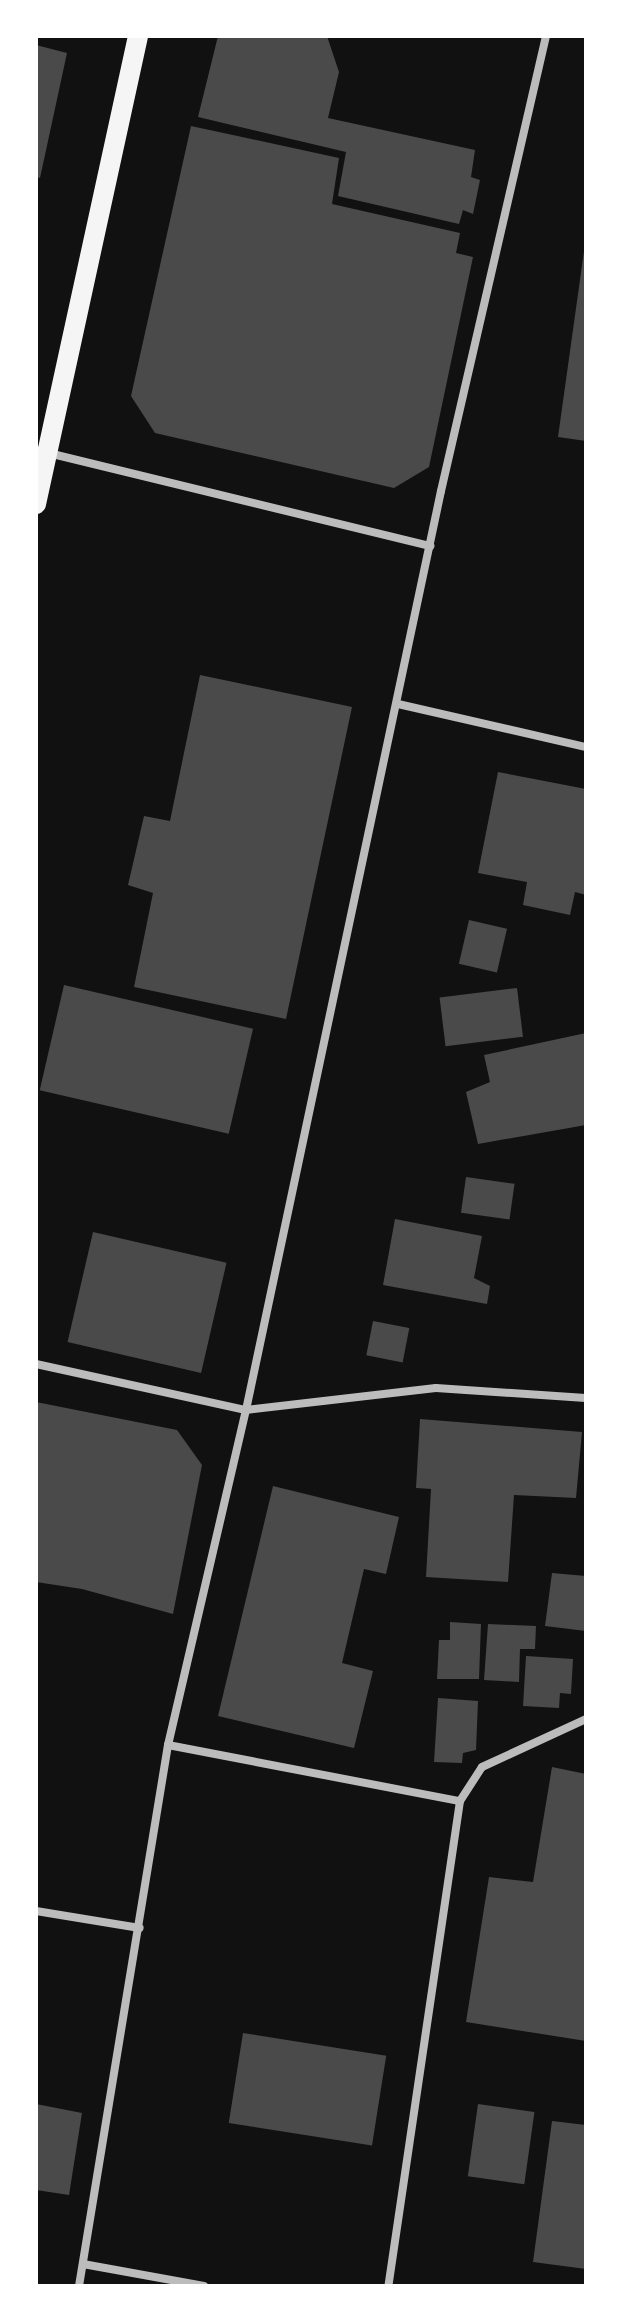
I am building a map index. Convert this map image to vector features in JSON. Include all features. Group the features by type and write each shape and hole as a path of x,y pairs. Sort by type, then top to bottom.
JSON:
{"main road":[{"path":"36,504 42,451 138,36"}],"street":[{"path":"79,2286 168,1745 246,1410 431,546 546,36"},
{"path":"42,451 431,546"},
{"path":"398,704 586,747"},
{"path":"36,1364 246,1410 436,1388 586,1398"},
{"path":"388,2286 460,1801 482,1767 586,1719"},
{"path":"168,1745 460,1801"},
{"path":"36,1911 140,1928"},
{"path":"83,2264 204,2286"}],"building":[{"path":"218,36 327,36 339,72 328,118 475,150 471,177 480,180 473,214 463,210 459,224 338,196 346,152 198,117"},
{"path":"36,45 67,53 40,178 36,177"},
{"path":"191,126 339,158 332,204 460,233 456,253 473,257 429,467 394,488 155,433 131,396"},
{"path":"586,252 586,441 558,437"},
{"path":"200,675 352,707 286,1019 134,987 153,893 128,885 144,816 170,821"},
{"path":"498,772 586,789 586,895 575,892 570,915 523,905 527,882 478,873"},
{"path":"469,920 507,929 497,973 459,964"},
{"path":"64,985 253,1029 229,1134 40,1090"},
{"path":"517,988 523,1037 446,1046 440,998"},
{"path":"586,1033 586,1125 478,1144 466,1092 490,1082 484,1055"},
{"path":"466,1177 515,1184 510,1219 461,1213"},
{"path":"395,1219 482,1236 474,1278 490,1286 487,1304 383,1285"},
{"path":"93,1232 226,1263 201,1373 68,1342"},
{"path":"373,1321 409,1328 403,1362 366,1355"},
{"path":"36,1402 177,1430 202,1465 173,1614 82,1589 36,1582"},
{"path":"420,1419 582,1432 576,1498 514,1495 508,1582 426,1577 431,1489 416,1488"},
{"path":"273,1486 399,1517 386,1574 364,1569 342,1663 373,1671 354,1748 218,1716"},
{"path":"552,1573 586,1576 586,1631 545,1626"},
{"path":"450,1622 481,1624 479,1679 437,1679 439,1640 450,1640"},
{"path":"488,1624 536,1626 535,1649 520,1649 519,1682 484,1680"},
{"path":"526,1656 573,1659 571,1694 560,1693 559,1708 523,1706"},
{"path":"438,1698 478,1701 476,1750 463,1753 462,1763 434,1762"},
{"path":"552,1767 586,1774 586,2041 466,2022 489,1877 533,1882"},
{"path":"243,2033 386,2056 372,2146 229,2123"},
{"path":"36,2104 82,2113 69,2195 36,2190"},
{"path":"478,2104 534,2112 524,2184 468,2176"},
{"path":"552,2121 586,2125 586,2269 533,2262"}]}
